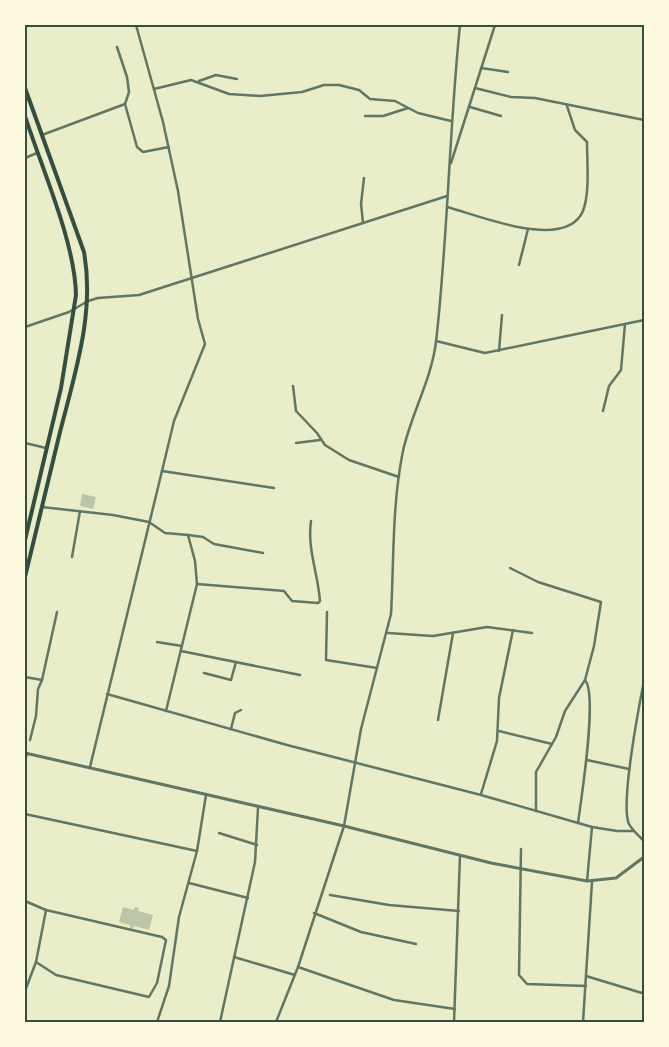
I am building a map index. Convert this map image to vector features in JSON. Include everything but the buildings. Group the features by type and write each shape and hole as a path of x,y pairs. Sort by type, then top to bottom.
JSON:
{"main road":[{"path":"25,88 41,136 72,214 84,252 88,273 88,301 71,390 25,577"},
{"path":"25,116 68,245 76,280 74,310 60,388 25,537"}],"street":[{"path":"90,767 181,398 205,348 198,319 168,147 136,25"},
{"path":"276,1022 298,967 314,913 344,826 361,729 392,614 399,478 407,434 431,370 436,341 447,207 450,121 460,25"},
{"path":"449,167 495,25"},
{"path":"117,47 129,92 125,104 138,150 146,152 168,147"},
{"path":"481,68 508,72"},
{"path":"154,89 186,81 198,81 216,75 238,79"},
{"path":"198,81 229,94 260,96 302,92 324,85 339,85 358,90 370,99 396,101 422,115 450,121"},
{"path":"475,88 504,96 535,98 567,106 644,120"},
{"path":"41,136 125,104"},
{"path":"447,207 528,229 560,229 575,220 582,211 586,199 587,142 575,130 567,106"},
{"path":"470,107 501,116"},
{"path":"365,116 383,116 408,108"},
{"path":"25,158 37,153"},
{"path":"363,223 361,204 364,178"},
{"path":"25,327 74,310 88,301 98,298 139,295 446,196"},
{"path":"519,265 528,229"},
{"path":"499,351 502,315"},
{"path":"436,341 478,352 499,351 644,320"},
{"path":"603,411 609,386 621,370 625,324"},
{"path":"292,386 296,412 317,433 320,440 349,460 399,478"},
{"path":"296,443 320,440"},
{"path":"25,443 46,448"},
{"path":"162,471 274,488"},
{"path":"42,507 114,515 149,522 165,533 203,537 214,544 263,553"},
{"path":"72,557 80,512"},
{"path":"197,584 284,591 292,601 318,603 320,600 319,588 310,551 311,521"},
{"path":"166,711 197,584 195,561 188,535"},
{"path":"510,568 538,582 601,602 594,646 585,680 565,711 552,744 536,776 536,811"},
{"path":"30,740 36,716 38,689 42,680 57,612"},
{"path":"327,612 326,660 377,668"},
{"path":"388,633 433,636 487,627 532,633"},
{"path":"481,795 499,731 499,698 513,630"},
{"path":"438,720 453,632"},
{"path":"157,642 182,646"},
{"path":"181,651 300,675"},
{"path":"204,673 231,680 236,662"},
{"path":"25,677 42,680"},
{"path":"578,823 586,760 589,686 585,680"},
{"path":"644,682 630,769 628,821 634,831 644,841"},
{"path":"107,694 356,763 481,795 592,827 617,831 634,831"},
{"path":"231,729 235,713 241,710"},
{"path":"499,731 552,744"},
{"path":"25,760 26,754 90,767 258,808 344,826 460,856 590,882 616,878 644,857"},
{"path":"586,760 630,769"},
{"path":"157,1022 168,986 179,917 197,850 206,795"},
{"path":"220,1022 248,898 257,845 258,808"},
{"path":"25,814 197,850"},
{"path":"583,1022 592,827"},
{"path":"219,833 257,845"},
{"path":"521,849 518,975 527,984 586,986"},
{"path":"454,1022 460,856"},
{"path":"189,883 248,898"},
{"path":"330,895 389,905 459,911"},
{"path":"25,901 46,910 164,937 164,951 157,982 149,997 56,975 36,962"},
{"path":"25,991 36,962 46,910"},
{"path":"314,913 361,932 416,944"},
{"path":"234,957 295,975"},
{"path":"298,967 394,1000 455,1009"},
{"path":"586,976 642,993"}]}
